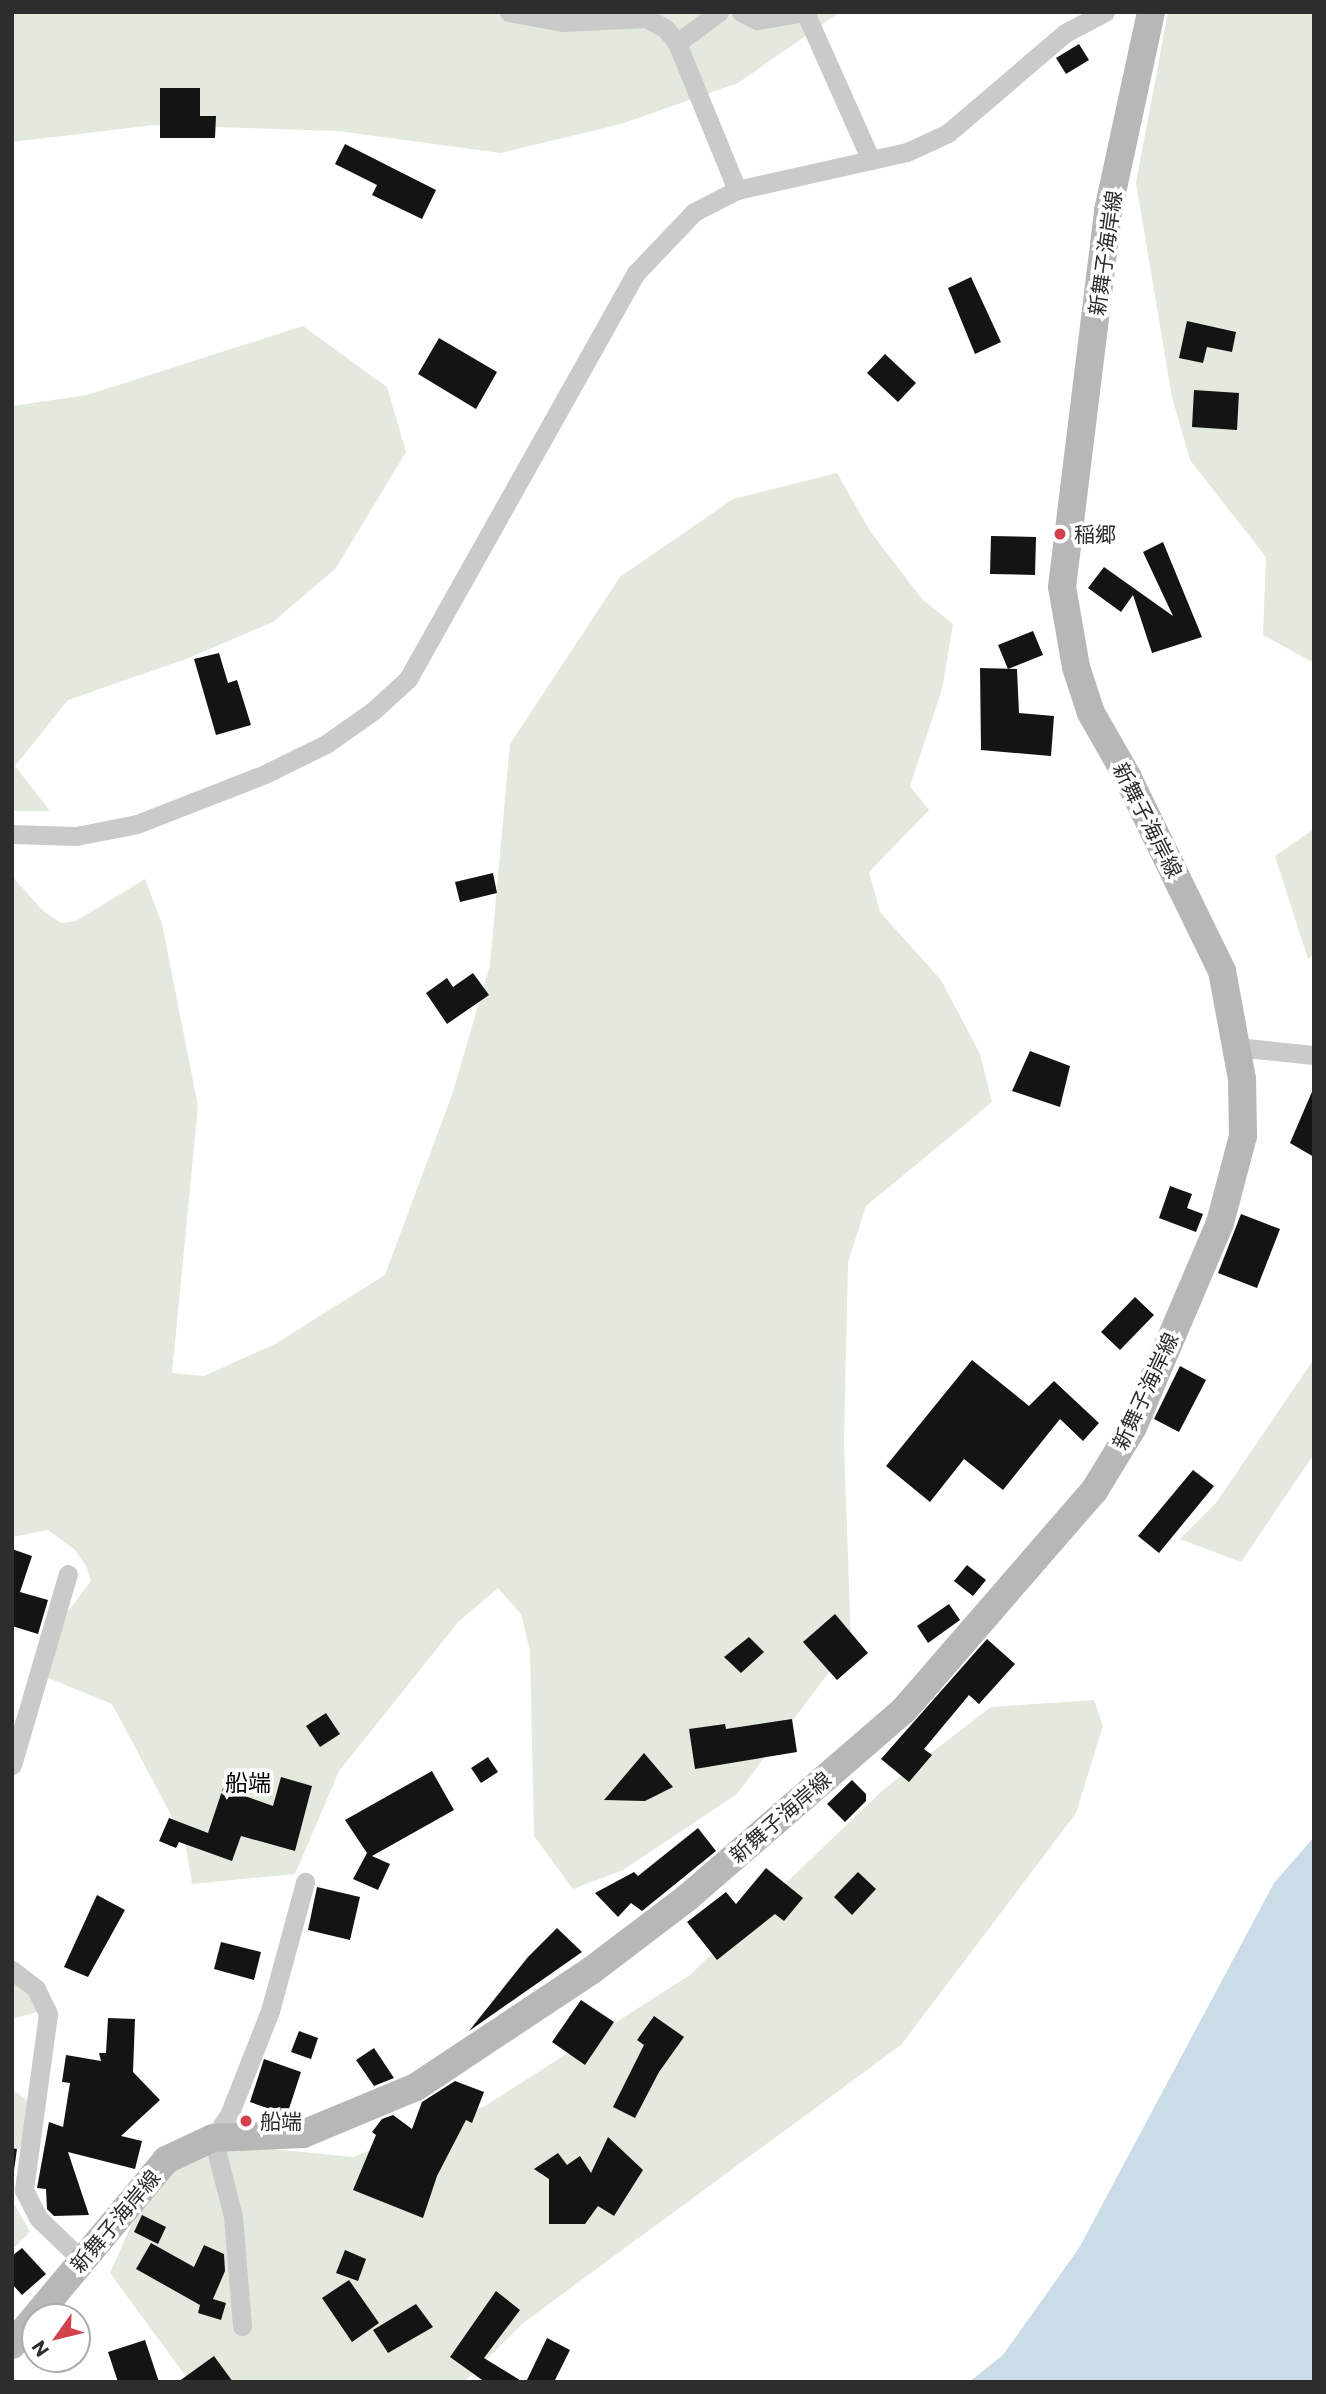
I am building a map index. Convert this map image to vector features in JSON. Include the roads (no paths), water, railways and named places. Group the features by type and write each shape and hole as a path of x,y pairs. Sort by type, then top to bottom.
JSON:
{"main road":[{"name":"新舞子海岸線","path":"12,2345 166,2160 213,2138 303,2134 366,2112 438,2075 592,1970 688,1897 904,1710 1094,1491 1133,1427 1220,1223 1240,1164 1242,1079 1222,971 1127,776 1091,713 1076,667 1062,587 1108,211 1151,12"}],"street":[{"path":"509,12 563,22 646,18 665,28 677,43 737,190"},
{"path":"677,43 719,12"},
{"path":"741,12 757,20 804,12 871,160"},
{"path":"12,834 76,836 137,824 265,774 326,744 373,711 408,680 636,273 694,212 737,190 907,152 948,133 1065,33 1105,12"},
{"path":"1236,1047 1314,1055"},
{"path":"12,1765 68,1574"},
{"path":"242,2326 233,2216 213,2138 229,2115 270,2011 305,1882"},
{"path":"12,1970 36,1989 48,2014 24,2190 38,2218 83,2261"}],"water":[{"path":"1314,1837 1314,2382 969,2382 1003,2355 1079,2248 1274,1883"}],"place":[{"name":"稲郷","path":"1060,534"},
{"name":"船端","path":"246,2121"}],"district":[{"name":"船端","path":"248,1782"}]}
